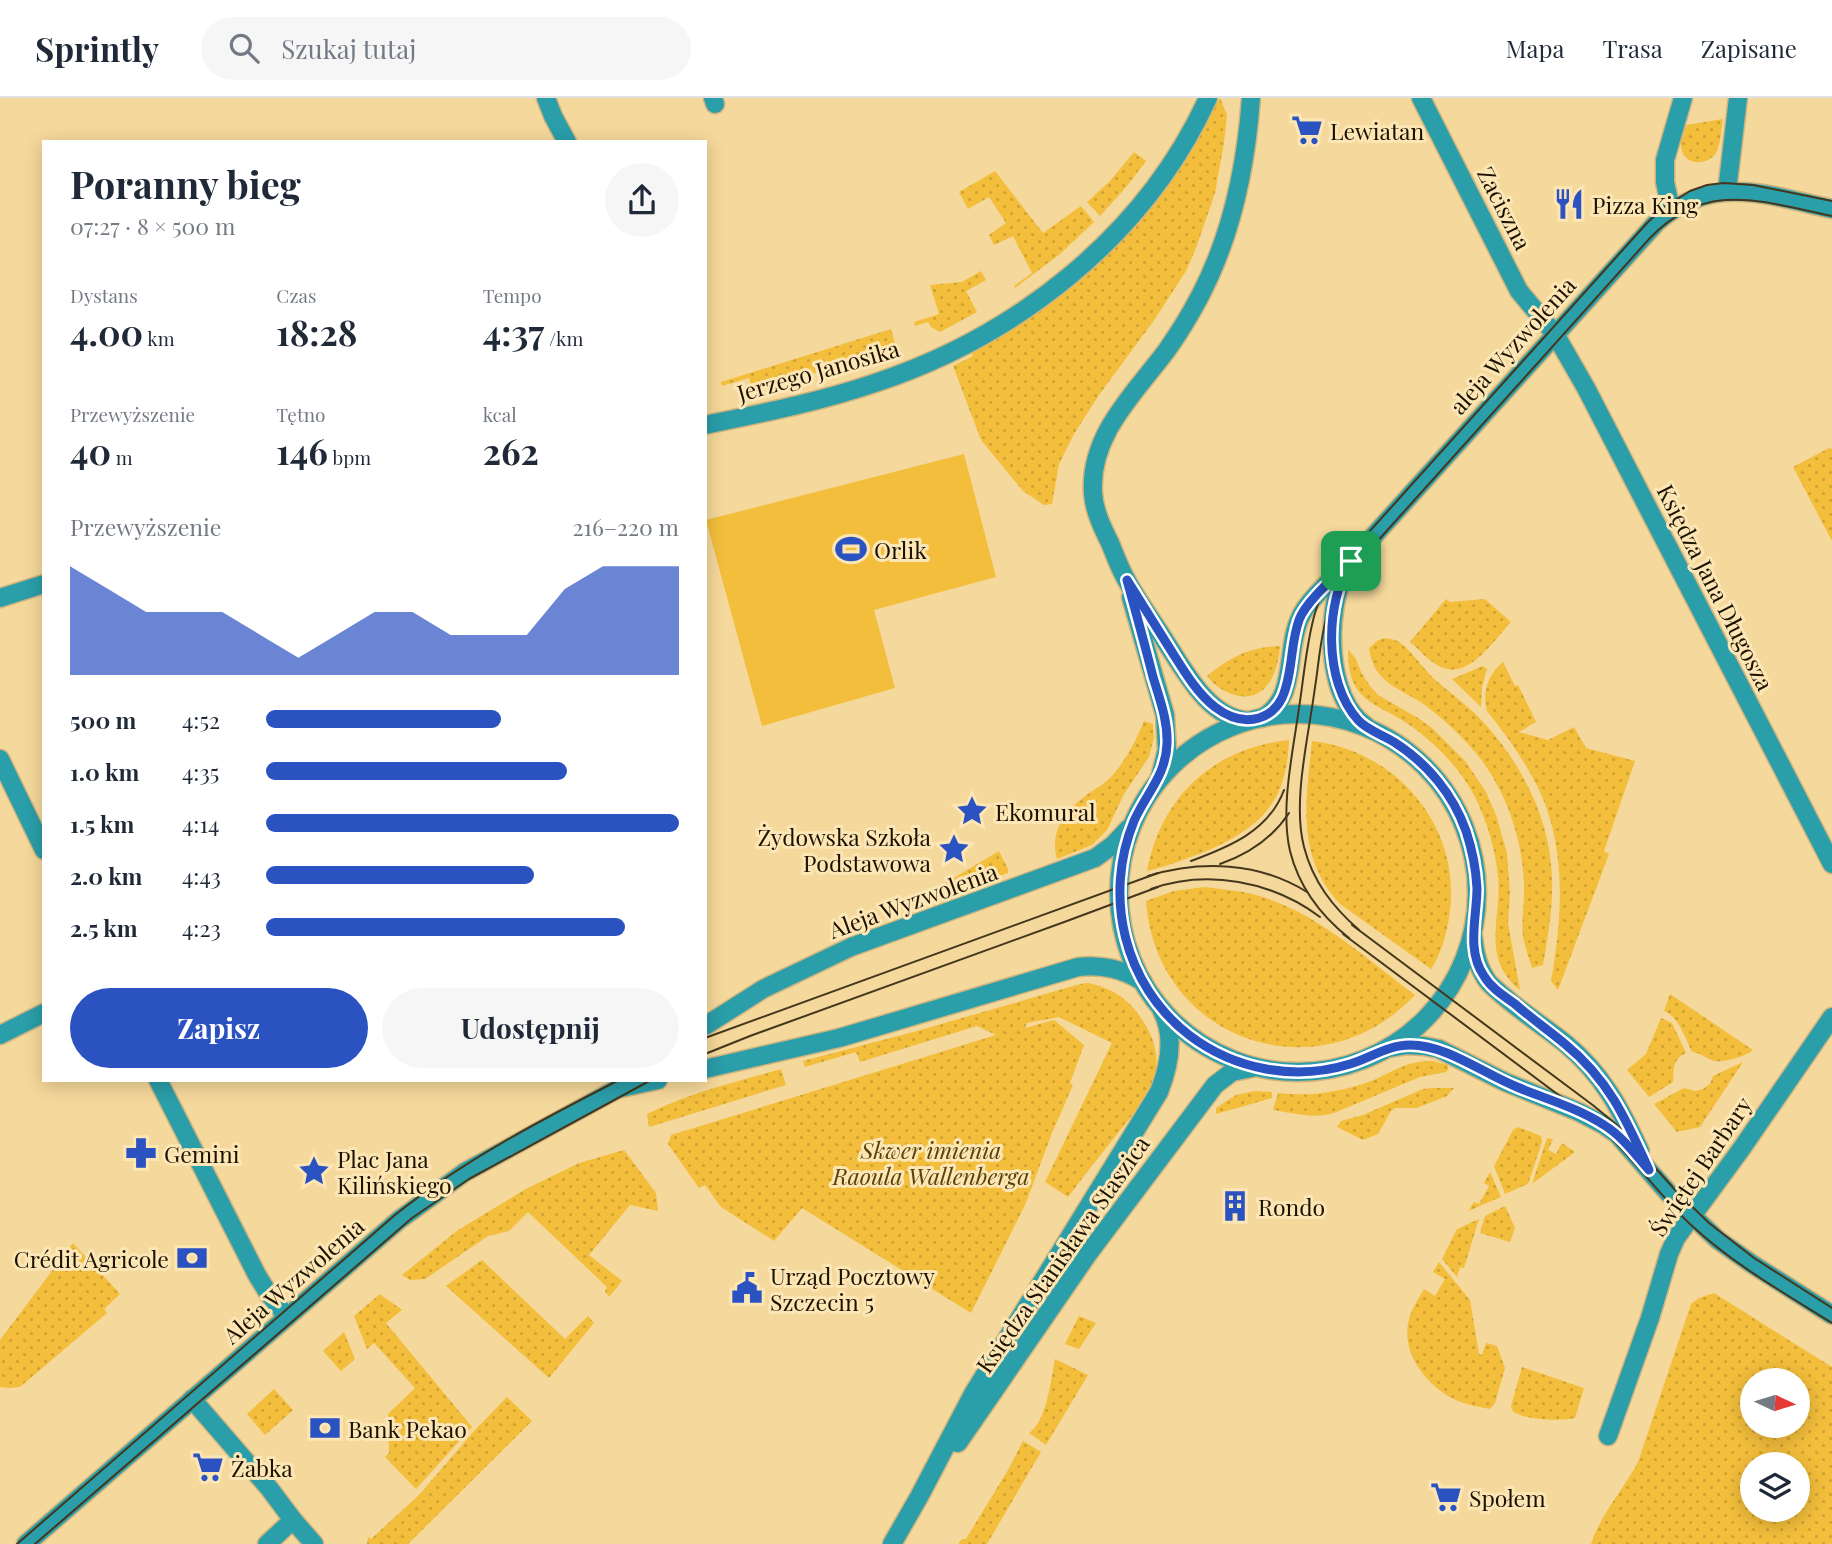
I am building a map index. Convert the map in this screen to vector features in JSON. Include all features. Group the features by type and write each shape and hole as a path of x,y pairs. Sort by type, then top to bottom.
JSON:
{"street":[{"path":"547,98 566,140"},
{"name":"Jerzego Janosika","path":"707,425 807,403 896,376 955,351 1035,303 1087,262 1151,192 1182,149 1208,98"},
{"path":"1251,98 1240,185 1215,263 1200,297 1181,329 1105,436 1097,457 1093,480 1095,504 1127,580 1187,675 1215,707 1231,717 1255,719"},
{"name":"Zaciszna","path":"1421,98 1519,291 1555,334"},
{"path":"1671,210 1665,182 1665,160 1683,98"},
{"path":"1727,191 1738,98"},
{"name":"aleja Wyzwolenia","path":"1255,719 1272,712 1282,699 1300,618 1308,605 1351,561 1649,230 1671,210 1697,197 1727,191 1746,191 1832,209"},
{"name":"Księdza Jana Długosza","path":"1555,334 1590,395 1832,864"},
{"name":"aleja Wyzwolenia","path":"1351,561 1337,591 1332,621 1332,652 1336,674 1348,704 1358,720 1372,730"},
{"path":"1127,580 1165,715 1167,750 1157,783 1135,819 1122,859 1119,902 1126,943 1143,982 1158,1005 1178,1026 1212,1050 1237,1062 1292,1072 1320,1071 1348,1065 1387,1049 1407,1045 1439,1049 1505,1082 1586,1115 1617,1134 1692,1217 1737,1255 1832,1315"},
{"path":"0,598 42,585"},
{"path":"1157,783 1176,762 1198,745 1222,731 1255,719 1290,714 1318,715 1345,720 1396,743 1438,781 1457,810 1470,843 1477,899 1475,950 1482,974 1496,990 1565,1044 1602,1082 1621,1111 1649,1170"},
{"path":"0,759 42,846"},
{"name":"Aleja Wyzwolenia","path":"707,1025 763,989 851,947 1095,858 1113,845 1135,819"},
{"path":"1387,1049 1420,1024 1445,995 1461,967 1474,927"},
{"path":"707,1069 839,1038 1078,967 1114,969 1143,982"},
{"name":"Księdza Stanisława Staszica","path":"892,1544 972,1394 1159,1092 1166,1073 1169,1045 1166,1020 1158,1005"},
{"path":"0,1035 42,1014"},
{"name":"Świętej Barbary","path":"1608,1436 1676,1238 1832,1017"},
{"name":"Księdza Stanisława Staszica","path":"919,1497 1088,1254 1215,1085 1226,1075 1239,1069 1264,1069"},
{"path":"159,1082 259,1278 287,1317"},
{"name":"Aleja Wyzwolenia","path":"26,1544 399,1220 436,1192 512,1145 638,1083"},
{"path":"192,1399 314,1544"},
{"path":"267,1544 293,1520"}],"green space":[{"path":"1220,98 1227,115 1224,143 1215,193 1196,248 1186,271 1155,319 1074,434 1059,464 1052,504 1044,505 1023,491 981,440 953,366 973,356 971,351 1161,191 1197,140"},
{"path":"1723,119 1719,145 1712,158 1695,162 1686,158 1681,144 1686,125"},
{"path":"1134,152 1146,161 1100,216 1087,202 1110,181"},
{"path":"995,171 1043,233 1081,206 1094,222 1060,254 1015,288 1014,286 1032,273 1013,236 994,245 989,235 1006,223 989,197 968,209 959,192"},
{"path":"981,271 986,280 966,291 977,312 940,332 928,322 915,326 914,322 939,314 930,285 962,282"},
{"path":"891,329 896,347 851,363 752,390 749,378 722,386 721,382"},
{"path":"1829,448 1832,449 1832,541 1793,467"},
{"name":"Orlik","path":"964,454 996,577 874,610 895,688 762,726 707,520"},
{"path":"1446,599 1450,602 1485,599 1511,622 1480,656 1461,668 1451,670 1432,662 1410,642"},
{"path":"1384,638 1396,640 1403,645 1433,678 1479,718 1499,740 1523,776 1540,816 1550,857 1551,912 1543,965 1532,968 1524,941 1523,866 1511,817 1498,786 1480,758 1455,730 1426,706 1382,678 1376,670 1369,648"},
{"path":"1280,646 1276,668 1267,686 1251,696 1229,693 1207,676 1240,654 1259,648"},
{"path":"1348,649 1378,695 1432,728 1466,762 1486,792 1507,853 1510,894 1508,923 1520,990 1500,964 1496,937 1497,866 1490,835 1474,795 1448,758 1432,742 1359,692 1349,667"},
{"path":"1503,662 1536,722 1519,732 1548,740 1574,727 1586,748 1635,761 1604,851 1609,854 1558,990 1551,981 1558,934 1560,885 1555,837 1535,781 1487,711 1485,697 1488,684 1493,672"},
{"path":"1483,666 1487,669 1482,687 1481,707 1452,679"},
{"path":"1144,721 1153,724 1154,737 1149,757 1124,794 1107,830 1092,845 1057,859 1055,839 1066,814 1115,772 1130,751"},
{"path":"1289,740 1287,761 1277,795 1258,820 1228,841 1209,850 1147,871 1164,820 1178,799 1195,781 1214,765 1237,753"},
{"path":"1312,741 1343,748 1372,760 1398,778 1419,800 1435,826 1446,855 1451,886 1446,931 1431,969 1340,904 1316,866 1310,846 1306,806"},
{"path":"999,851 1008,873 910,908 903,908"},
{"path":"1204,887 1248,893 1294,910 1336,935 1415,995 1376,1026 1334,1043 1290,1047 1248,1039 1210,1019 1179,989 1156,949 1146,901 1174,891"},
{"name":"Skwer imienia Raoula Wallenberga","path":"1088,983 1118,995 1141,1018 1152,1037 1156,1051 1153,1082 1140,1105 1068,1197 1045,1182 1112,1043 1059,1017 1027,1023 1025,1028 1054,1020 1084,1045 1070,1083 1073,1085 1025,1205 971,1313 802,1208 774,1241 721,1207 705,1185 699,1188 668,1144 671,1135 996,1035 977,1026 860,1062 856,1052 805,1067 803,1061"},
{"path":"1670,994 1753,1050 1740,1057 1718,1061 1692,1052 1678,1023 1664,1011"},
{"path":"1661,1018 1672,1023 1686,1053 1676,1062 1673,1082 1649,1097 1627,1070 1646,1054"},
{"path":"1433,1061 1448,1065 1448,1070 1420,1077 1334,1113 1311,1115 1273,1110 1278,1093 1314,1094 1337,1091 1371,1081 1407,1065"},
{"path":"1743,1062 1700,1127 1677,1132 1654,1104 1684,1088 1695,1091 1703,1089 1710,1084 1713,1076"},
{"path":"781,1069 786,1085 649,1127 647,1114 713,1088"},
{"path":"1454,1088 1447,1096 1417,1108 1395,1108 1378,1134 1363,1140 1337,1127 1341,1121 1363,1115 1423,1089"},
{"path":"1255,1091 1272,1092 1272,1098 1216,1114 1216,1108 1236,1095"},
{"path":"1518,1127 1541,1136 1542,1142 1528,1184 1505,1194 1494,1166 1513,1130"},
{"path":"1547,1138 1553,1139 1548,1150 1556,1154 1562,1143 1575,1152 1532,1184"},
{"path":"624,1150 656,1193 658,1211 630,1205 589,1255 622,1281 609,1297 605,1291 607,1287 528,1212 509,1231 488,1236 425,1279 410,1280 402,1275 458,1230 526,1189 579,1163"},
{"path":"1490,1172 1501,1197 1468,1211 1474,1202 1479,1204 1489,1186 1484,1183"},
{"path":"1505,1206 1515,1228 1510,1242 1480,1233 1485,1216"},
{"path":"1479,1219 1464,1268 1460,1267 1457,1277 1442,1259 1457,1229"},
{"path":"73,1243 120,1294 104,1309 107,1313 20,1387 0,1387 0,1340"},
{"path":"482,1260 565,1339 588,1316 594,1323 549,1378 446,1286"},
{"path":"1439,1262 1470,1300 1479,1354 1482,1355 1486,1343 1497,1346 1505,1368 1495,1403 1490,1409 1448,1396 1428,1380 1409,1348 1408,1324 1414,1306 1424,1289 1435,1296 1445,1279 1433,1272"},
{"path":"1714,1293 1832,1367 1832,1544 1591,1544 1600,1522 1638,1462 1691,1304"},
{"path":"380,1294 402,1310 386,1323 472,1427 416,1489 385,1457 389,1453 388,1414 415,1388 374,1343 367,1349 354,1316"},
{"path":"1079,1316 1096,1323 1079,1349 1065,1344"},
{"path":"344,1332 355,1359 341,1371 323,1351"},
{"path":"1055,1359 1088,1375 1046,1445 1029,1433 1044,1410"},
{"path":"1522,1367 1584,1388 1575,1418 1538,1419 1514,1412 1511,1406"},
{"path":"274,1389 293,1410 265,1435 247,1414"},
{"path":"507,1397 532,1421 408,1544 367,1544 368,1537 371,1539 419,1495"},
{"path":"1023,1441 1041,1452 987,1544 958,1544 962,1539 966,1539"}],"tram line":[{"path":"1349,938 1320,910 1299,877 1290,851 1286,817 1291,761 1309,637 1320,599 1333,574 1664,207 1690,191 1724,183 1753,185 1832,201"},
{"path":"1359,930 1333,903 1313,872 1304,847 1300,809 1303,768 1323,631 1332,603 1347,575 1650,238 1671,220 1714,201 1736,200 1759,201 1832,216"},
{"path":"1191,861 1233,843 1258,827 1277,804 1284,790"},
{"path":"1220,864 1259,844 1275,831 1289,813"},
{"path":"1148,876 1188,868 1229,867 1269,875 1307,892"},
{"path":"707,1037 1158,873"},
{"path":"1151,889 1194,880 1238,882 1281,895 1320,917"},
{"path":"707,1053 1158,887"},
{"path":"1352,925 1618,1126 1676,1191 1709,1223 1754,1258 1832,1308"},
{"path":"1343,934 1596,1123 1679,1213 1724,1253 1832,1323"},
{"path":"17,1544 395,1215 476,1159 615,1082"},
{"path":"35,1544 412,1218 469,1179 647,1082"}],"place":[{"name":"Lewiatan","path":"1307,130"},
{"name":"Pizza King","path":"1569,204"},
{"name":"Orlik","path":"851,549"},
{"name":"Ekomural","path":"972,811"},
{"name":"Żydowska Szkoła Podstawowa","path":"954,849"},
{"name":"Gemini","path":"141,1153"},
{"name":"Plac Jana Kilińskiego","path":"314,1171"},
{"name":"Rondo","path":"1235,1206"},
{"name":"Crédit Agricole","path":"192,1258"},
{"name":"Urząd Pocztowy Szczecin 5","path":"747,1288"},
{"name":"Bank Pekao","path":"325,1428"},
{"name":"Żabka","path":"208,1467"},
{"name":"Społem","path":"1446,1497"}],"route":[{"path":"1351,561 1339,586 1331,640 1339,684 1348,704 1362,724 1396,743 1429,770 1446,792 1460,817 1473,857 1477,884 1475,950 1482,974 1496,990 1565,1044 1602,1082 1621,1111 1649,1170 1617,1134 1598,1121 1505,1082 1433,1047 1400,1045 1348,1065 1320,1071 1278,1071 1237,1062 1200,1043 1178,1026 1158,1005 1136,969 1126,943 1121,916 1120,873 1135,819 1161,773 1166,756 1167,729 1127,580 1187,675 1206,699 1231,717 1248,721 1262,718 1272,712 1282,699 1300,618 1308,605 1351,561"}]}
